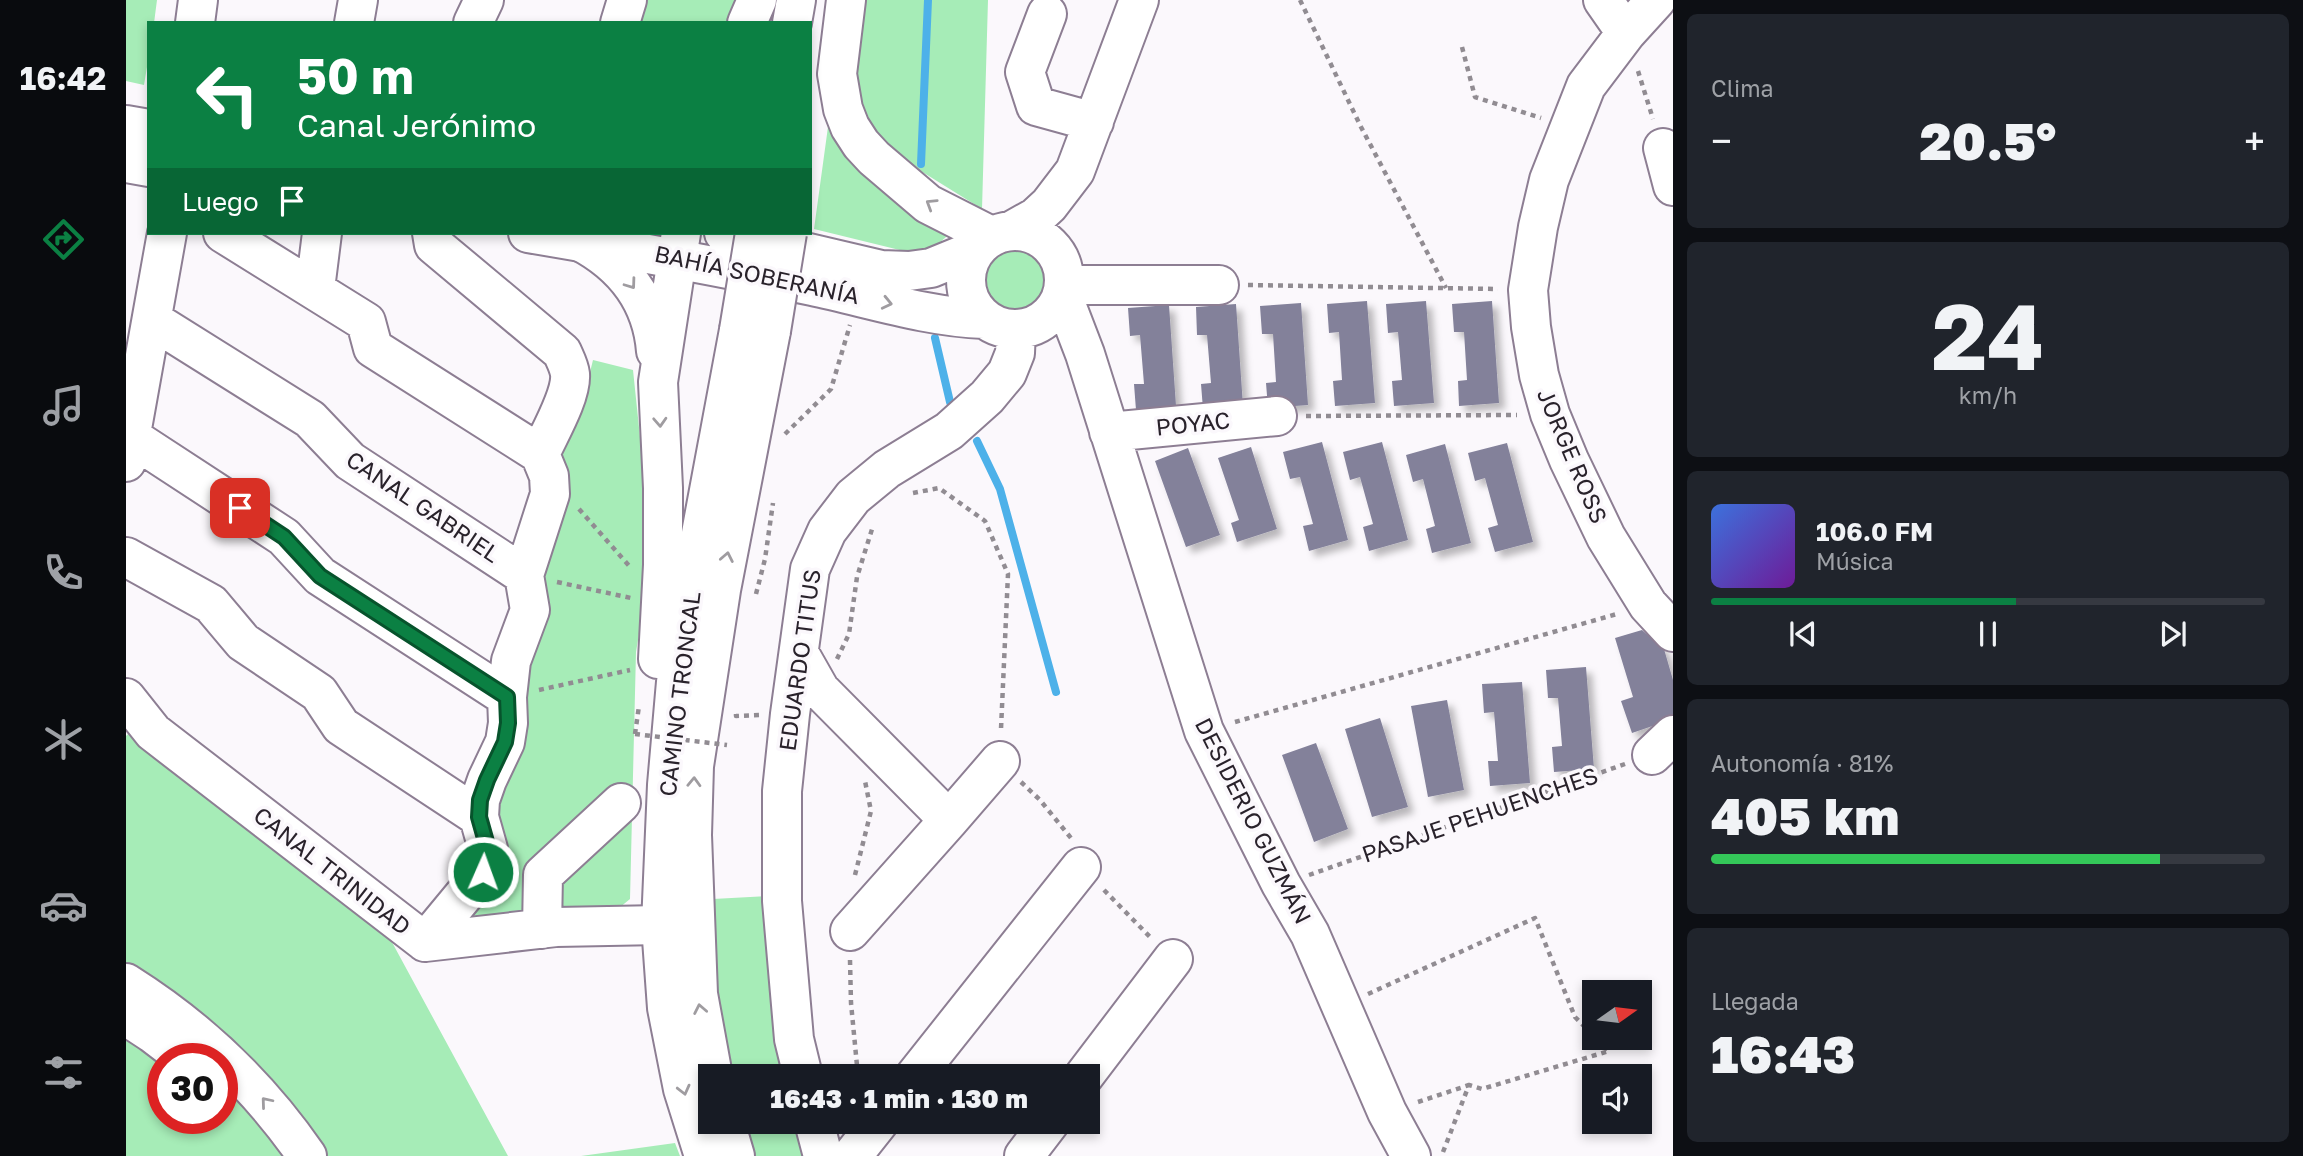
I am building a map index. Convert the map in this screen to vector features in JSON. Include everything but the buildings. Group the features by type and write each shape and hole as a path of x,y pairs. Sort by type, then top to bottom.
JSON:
{"main road":[{"path":"195,21 198,0"},
{"path":"354,21 358,0"},
{"path":"474,21 484,0"},
{"path":"621,21 627,0"},
{"path":"748,21 757,0"},
{"path":"792,21 796,0"},
{"path":"812,90 828,0"},
{"path":"846,0 837,74 843,109 850,127 874,158 928,204 993,239 1031,234 1049,244 1039,302 972,305 965,287 967,267 993,239"},
{"name":"EDUARDO TITUS","path":"800,1064 794,1039 782,901 782,791 810,569 827,531 839,513 869,482 949,431 987,397 1007,373 1070,228 1075,171 1139,0"},
{"path":"1603,0 1626,33"},
{"name":"JORGE ROSS","path":"1656,0 1626,33 1586,86 1549,180 1528,290 1539,375 1550,414 1606,537 1661,618"},
{"path":"1047,14 1025,72 1037,106 1094,122"},
{"path":"126,124 147,129"},
{"path":"1663,148 1673,186"},
{"path":"126,163 147,167"},
{"name":"EDUARDO TITUS","path":"993,239 1036,217 1049,205 1075,171"},
{"path":"167,235 128,451 284,537 320,576 507,697"},
{"path":"226,235 366,322 373,348 540,454 549,476 550,494 524,575 530,610 511,661 505,742 480,800 479,817 488,849 483,872 425,942"},
{"path":"315,289 321,235"},
{"path":"432,235 434,245 562,352 568,364 569,388 540,454"},
{"name":"BAHÍA SOBERANÍA","path":"539,235 579,242 679,245 856,295 950,318 1039,302 1219,285"},
{"name":"BAHÍA SOBERANÍA","path":"732,235 881,270 909,271 931,268 993,239"},
{"name":"CAMINO TRONCAL","path":"711,1064 698,994 692,835 694,766 721,590 755,330 755,235"},
{"name":"CAMINO TRONCAL","path":"704,1156 683,1088 667,1008 662,925 668,772 676,682 697,555 755,330 785,235"},
{"path":"579,242 602,255 622,272 644,303 655,339 663,488 663,565 658,671 664,855"},
{"path":"658,382 679,245"},
{"name":"DESIDERIO GUZMÁN","path":"1039,302 1085,354 1204,731 1281,884 1310,934 1387,1112 1411,1156"},
{"name":"CANAL GABRIEL","path":"152,320 310,419 350,461 524,575"},
{"name":"POYAC","path":"1109,432 1277,416"},
{"path":"126,557 211,604 243,642 319,693 341,726 479,817"},
{"path":"799,653 820,690 949,820"},
{"name":"CANAL TRINIDAD","path":"126,698 153,732 425,942 542,929 662,925"},
{"path":"850,931 1000,761"},
{"path":"542,929 543,875 621,803"},
{"path":"925,1064 1081,867"},
{"path":"1093,1064 1172,959"},
{"path":"126,983 184,1023 227,1060 264,1100 307,1156"},
{"path":"126,1016 165,1043"},
{"path":"238,1109 275,1156"},
{"path":"729,1134 735,1156"},
{"path":"817,1134 823,1156"},
{"path":"852,1156 869,1134"},
{"path":"1024,1156 1040,1134"}],"path":[{"path":"1300,0 1361,127 1446,289"},
{"path":"1626,33 1663,148"},
{"path":"1462,47 1475,97 1568,127"},
{"path":"1219,285 1528,290"},
{"path":"783,437 825,397"},
{"path":"1277,416 1550,414"},
{"path":"906,494 939,488 985,521 1008,574 1000,761 1040,800 1085,855 1081,867 1172,959"},
{"path":"550,494 580,510 632,569"},
{"path":"524,575 635,598"},
{"path":"1204,731 1661,618"},
{"path":"507,697 632,670"},
{"path":"641,746 643,706"},
{"path":"635,734 727,745"},
{"name":"PASAJE PEHUENCHES","path":"1281,884 1663,745"},
{"path":"1341,1007 1535,918 1575,1017 1582,1024"},
{"path":"1387,1112 1469,1085 1482,1089 1608,1050"},
{"path":"1441,1156 1469,1085"}],"green space":[{"path":"126,0 157,0 154,21 147,21 147,67 144,85 126,81"},
{"path":"641,0 736,0 727,21 636,21"},
{"path":"861,0 988,0 982,209 895,155 861,111 850,65"},
{"path":"831,105 955,229 937,245 916,254 814,229"},
{"path":"1010,248 1022,248 1039,257 1046,268 1046,292 1039,303 1022,312 1010,312 998,307 989,298 984,286 984,274 989,262 998,253"},
{"path":"593,360 633,370 647,504 647,585 636,652 630,899 619,908 460,921 495,807 558,448 577,425"},
{"path":"128,734 387,933 508,1156 126,1156"},
{"path":"768,896 789,1064 727,1064 712,982 713,899"},
{"path":"747,1134 806,1134 812,1156 755,1156"},
{"path":"675,1143 680,1156 581,1156"}],"waterway":[{"path":"921,164 928,0"},
{"path":"935,338 950,402"},
{"path":"977,441 1000,489 1056,692"}],"route":[{"path":"240,508 284,537 320,576 507,697 508,723 505,742 480,800 479,817 488,849 483,872"}]}
